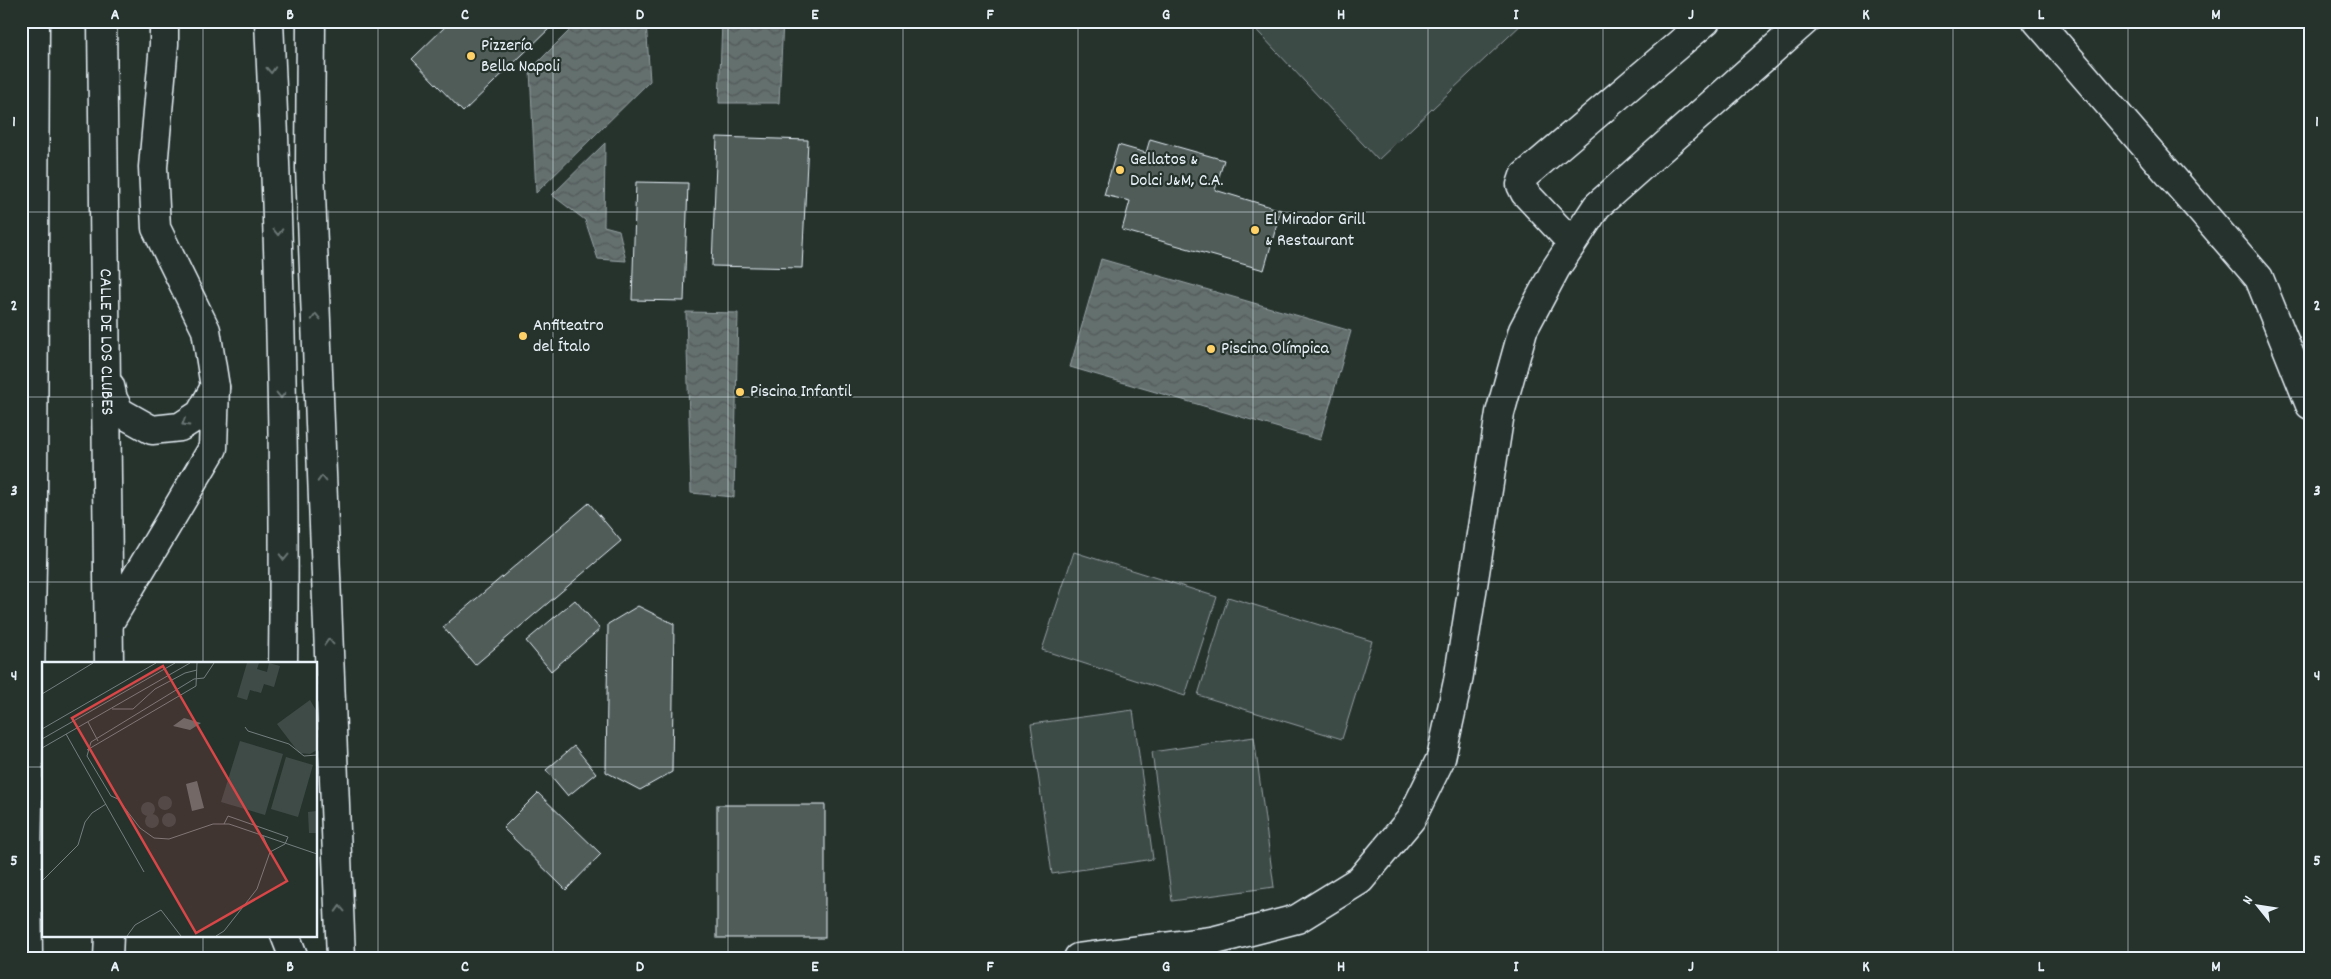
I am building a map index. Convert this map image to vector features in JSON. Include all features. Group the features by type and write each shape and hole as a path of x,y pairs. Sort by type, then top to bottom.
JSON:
{"street":[{"path":"28,958 27,863 33,503 34,21"},
{"name":"CALLE DE LOS CLUBES","path":"102,21 108,375 109,662"},
{"path":"109,623 213,448 215,387 206,330 156,228 153,167 164,44 164,21"},
{"path":"268,21 276,189 284,514 283,662"},
{"path":"311,21 310,168 327,876 341,958"},
{"path":"1572,244 1524,193 1521,185 1524,176 1706,21"},
{"path":"1078,958 1212,941 1297,919 1360,880 1411,819 1441,758 1458,681 1500,413 1524,330 1556,268 1597,206 1805,21"},
{"path":"2037,21 2259,278 2310,405"},
{"path":"108,375 113,399 120,412 152,430 180,427 200,414 215,387"},
{"path":"108,936 108,958"},
{"path":"285,936 294,958"}],"shaded area":[{"path":"1248,21 1525,21 1378,160"},
{"path":"1074,552 1217,597 1185,696 1042,650"},
{"path":"1228,597 1372,641 1342,739 1198,695"},
{"path":"1133,710 1153,859 1052,874 1031,724"},
{"path":"1254,737 1274,887 1172,901 1152,752"}],"water":[{"path":"579,21 646,21 650,81 536,193 530,70"},
{"path":"722,21 783,21 779,103 719,103"},
{"path":"605,143 604,226 619,230 626,261 598,259 585,220 552,195"},
{"name":"Piscina Olímpica","path":"1101,259 1351,331 1320,440 1070,367"},
{"path":"686,312 738,313 734,497 691,493"}],"building":[{"path":"451,21 549,21 553,25 463,112 412,59"},
{"path":"717,137 808,140 802,268 712,266"},
{"path":"1150,139 1224,160 1215,190 1281,210 1264,270 1122,230 1130,201 1104,195 1118,145 1146,153"},
{"path":"636,182 688,183 684,301 632,300"},
{"path":"589,503 621,541 475,665 443,627"},
{"path":"575,600 600,629 551,671 526,641"},
{"path":"638,606 674,624 672,772 640,790 606,772 608,624"},
{"path":"574,746 596,773 568,796 546,770"},
{"path":"538,793 601,854 566,890 503,828"},
{"path":"717,805 825,805 825,938 717,938"}],"place":[{"name":"Pizzería Bella Napoli","path":"471,56"},
{"name":"Gellatos & Dolci J&M, C.A.","path":"1120,170"},
{"name":"El Mirador Grill & Restaurant","path":"1255,230"},
{"name":"Anfiteatro del Ítalo","path":"523,336"},
{"name":"Piscina Olímpica","path":"1211,349"},
{"name":"Piscina Infantil","path":"740,392"}]}
